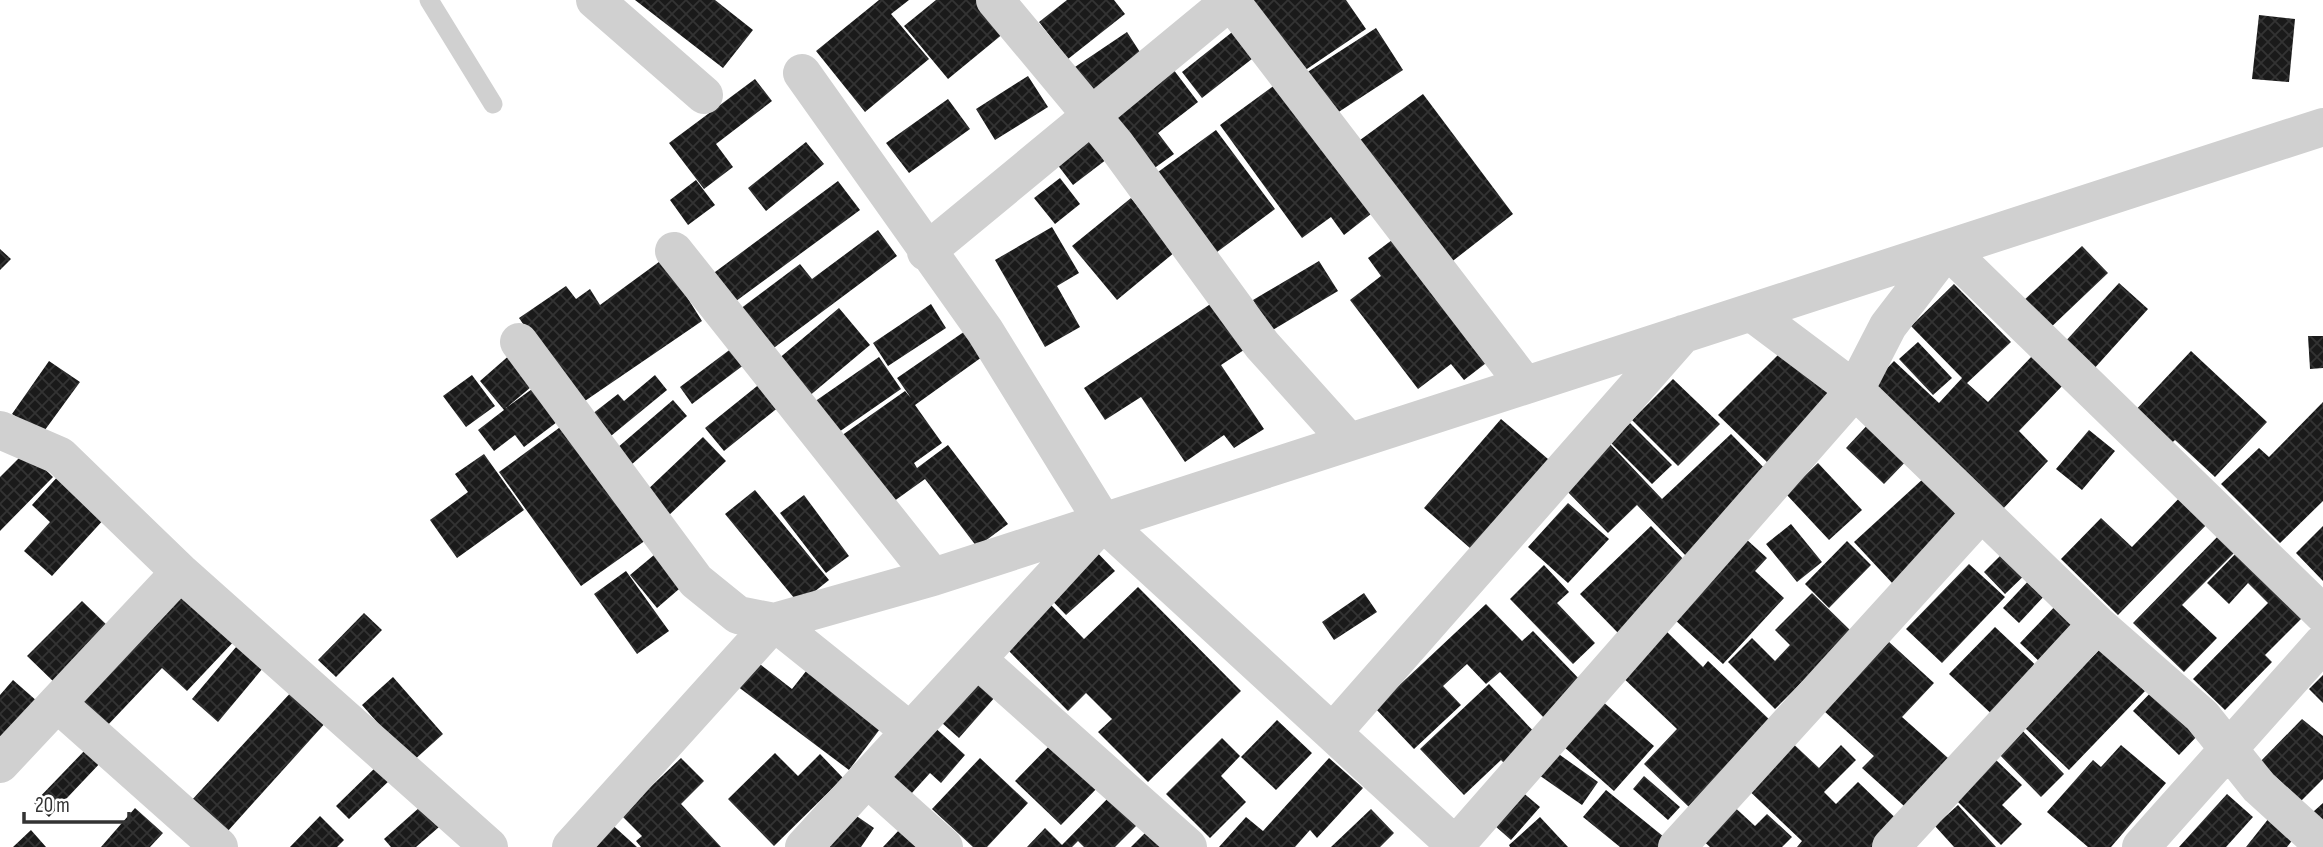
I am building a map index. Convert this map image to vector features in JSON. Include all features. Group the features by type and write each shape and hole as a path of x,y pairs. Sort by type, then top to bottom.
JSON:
{"street":[{"path":"595,0 704,95"},
{"path":"995,0 1092,117 1262,345 1349,442"},
{"path":"926,252 1230,0 1525,385"},
{"path":"802,74 926,252 985,331 1103,522 1455,846 1855,390 1888,326 1947,248"},
{"path":"519,342 696,581 738,615 774,622 933,577 2323,127"},
{"path":"1947,248 2323,614"},
{"path":"674,251 933,577"},
{"path":"1751,312 1855,390 2097,624 2202,716 2259,787 2323,845"},
{"path":"1333,732 1684,334"},
{"path":"0,430 60,456 180,572 489,847"},
{"path":"1678,847 1981,513"},
{"path":"804,847 1103,522"},
{"path":"0,764 180,572"},
{"path":"774,622 910,731"},
{"path":"571,847 774,622"},
{"path":"1891,847 2097,624"},
{"path":"2141,847 2323,643"},
{"path":"976,659 1188,847"},
{"path":"57,703 219,847"},
{"path":"867,778 944,847"}],"lane":[{"path":"429,0 493,104"}],"building":[{"path":"635,0 715,0 753,30 723,68"},
{"path":"879,0 909,0 891,14 929,59 865,112 816,51"},
{"path":"936,0 978,0 1004,33 948,79 904,26"},
{"path":"1067,0 1114,0 1125,14 1068,59 1039,22"},
{"path":"1250,0 1346,0 1366,29 1301,73"},
{"path":"2259,15 2295,19 2289,82 2252,79"},
{"path":"1376,28 1403,70 1334,115 1306,73"},
{"path":"1236,29 1257,55 1202,98 1182,72"},
{"path":"1127,32 1145,60 1089,97 1072,69"},
{"path":"1170,65 1198,102 1158,133 1174,154 1149,172 1105,114"},
{"path":"1028,76 1048,107 995,140 976,109"},
{"path":"755,79 772,101 716,144 733,167 704,189 669,143"},
{"path":"1276,84 1376,210 1344,235 1331,217 1302,238 1220,125"},
{"path":"1423,94 1513,214 1445,267 1356,143"},
{"path":"948,99 970,129 909,173 886,143"},
{"path":"1087,126 1111,156 1073,185 1050,155"},
{"path":"1216,130 1275,209 1213,255 1158,172"},
{"path":"806,142 824,164 766,211 748,188"},
{"path":"1060,178 1080,204 1055,224 1034,198"},
{"path":"696,180 715,205 688,225 670,200"},
{"path":"838,181 860,210 732,304 711,275"},
{"path":"1131,198 1175,252 1117,300 1072,246"},
{"path":"1052,227 1079,273 1057,286 1080,327 1045,347 995,260"},
{"path":"878,230 897,256 771,350 740,309 800,264 812,279"},
{"path":"1396,237 1490,360 1464,380 1451,364 1418,389 1350,300 1381,276 1368,258"},
{"path":"2082,246 2108,273 2047,331 2021,303"},
{"path":"0,249 11,259 0,270"},
{"path":"663,259 702,321 579,405 519,318 566,286 576,299 590,289 600,305"},
{"path":"1319,261 1338,291 1271,331 1253,300"},
{"path":"2119,283 2148,309 2092,371 2063,344"},
{"path":"1954,284 2011,342 1967,383 1988,402 2034,354 2064,384 2019,431 2048,461 2001,511 1869,387 1894,361 1939,403 1962,378 1911,326"},
{"path":"1218,299 1250,346 1221,365 1264,429 1234,448 1224,435 1185,462 1141,397 1105,420 1084,388"},
{"path":"931,304 946,328 888,366 873,343"},
{"path":"839,308 870,345 808,397 777,360"},
{"path":"971,327 989,352 915,405 942,443 914,463 917,468 948,445 1008,524 977,547 925,479 890,504 841,436 905,391 911,398 897,378"},
{"path":"2308,336 2323,336 2323,368 2310,369"},
{"path":"1918,342 1952,378 1933,395 1899,359"},
{"path":"736,345 749,361 692,404 680,387"},
{"path":"1787,346 1836,393 1768,463 1718,415"},
{"path":"2191,351 2267,422 2215,477 2175,440 2167,447 2132,414"},
{"path":"512,353 537,382 506,408 532,389 557,422 524,447 515,435 494,451 478,430 504,410 480,381"},
{"path":"879,357 901,389 836,434 814,402"},
{"path":"49,361 80,382 42,434 12,414"},
{"path":"472,375 495,406 466,427 443,396"},
{"path":"655,375 667,390 606,440 587,418 618,394 624,401"},
{"path":"766,379 785,402 724,451 705,428"},
{"path":"1673,379 1720,424 1678,466 1632,420"},
{"path":"673,400 687,416 631,465 617,448"},
{"path":"2323,402 2323,501 2280,543 2221,484 2259,448 2269,457"},
{"path":"1501,419 1555,465 1478,555 1424,508"},
{"path":"1873,419 1912,455 1884,484 1846,448"},
{"path":"1630,423 1672,465 1652,484 1610,442"},
{"path":"563,425 646,540 581,586 499,472"},
{"path":"2089,430 2115,451 2082,490 2056,469"},
{"path":"1731,434 1773,477 1688,558 1637,505 1608,533 1562,486 1608,442 1662,499"},
{"path":"703,437 726,461 667,517 644,493"},
{"path":"26,451 53,477 0,531 0,477"},
{"path":"484,454 524,510 457,558 430,520 468,492 455,474"},
{"path":"1818,463 1862,510 1829,540 1786,494"},
{"path":"60,474 106,517 52,576 24,551 50,522 32,505"},
{"path":"1924,478 1962,521 1893,584 1854,542"},
{"path":"755,490 829,580 799,604 725,514"},
{"path":"2187,490 2214,517 2118,615 2061,559 2101,518 2132,547"},
{"path":"804,495 849,556 826,573 780,513"},
{"path":"1568,503 1609,539 1568,583 1528,547"},
{"path":"1791,524 1822,562 1797,582 1766,544"},
{"path":"1651,526 1691,567 1620,635 1580,594"},
{"path":"2323,526 2323,581 2296,553"},
{"path":"2224,530 2241,546 2182,605 2217,638 2184,672 2133,623"},
{"path":"1746,539 1767,558 1755,571 1784,598 1723,664 1673,618"},
{"path":"1847,541 1871,565 1829,608 1805,584"},
{"path":"2011,545 2033,567 2005,594 1984,572"},
{"path":"1091,546 1115,571 1066,615 1043,591"},
{"path":"2242,547 2308,612 2265,655 2272,662 2225,710 2193,679 2268,603 2248,583 2229,604 2207,583"},
{"path":"660,550 686,583 657,608 630,575"},
{"path":"1969,564 2005,597 1942,663 1906,629"},
{"path":"1544,565 1569,592 1557,603 1595,643 1573,664 1510,599"},
{"path":"626,571 669,631 637,654 594,594"},
{"path":"2032,577 2048,592 2019,623 2003,608"},
{"path":"185,587 238,637 187,691 162,668 105,728 76,702"},
{"path":"1138,587 1241,691 1148,782 1098,732 1112,719 1086,693 1068,711 1006,648 1051,605 1084,639"},
{"path":"1364,593 1377,612 1334,640 1322,622"},
{"path":"1812,593 1852,632 1775,709 1728,662 1752,638 1775,661 1790,645 1775,630"},
{"path":"82,601 110,628 56,684 27,656"},
{"path":"2059,602 2081,623 2042,664 2020,643"},
{"path":"1486,604 1522,641 1533,631 1584,684 1546,720 1500,672 1486,684 1467,664 1443,686 1461,705 1414,749 1375,708"},
{"path":"364,613 382,630 336,677 318,660"},
{"path":"1662,627 1703,667 1708,661 1772,722 1690,808 1644,764 1677,729 1618,673"},
{"path":"1995,627 2043,672 1998,720 1949,674"},
{"path":"242,640 268,662 218,722 192,699"},
{"path":"1888,641 1934,683 1902,717 1957,766 1913,814 1862,768 1874,756 1824,711"},
{"path":"2101,648 2145,691 2069,770 2024,727"},
{"path":"756,661 792,689 814,661 886,721 849,770 737,686"},
{"path":"976,664 1003,688 959,738 932,714"},
{"path":"2323,675 2323,703 2309,689"},
{"path":"393,677 443,734 412,762 362,705"},
{"path":"13,680 38,702 0,746 0,695"},
{"path":"1489,684 1538,736 1507,766 1501,760 1464,795 1420,749"},
{"path":"2155,688 2201,732 2179,755 2133,711"},
{"path":"294,689 328,720 227,832 191,801"},
{"path":"1594,694 1654,746 1614,791 1555,739"},
{"path":"2302,719 2323,736 2323,779 2301,801 2260,762"},
{"path":"1277,720 1312,753 1276,790 1241,757"},
{"path":"932,725 965,755 941,783 930,773 911,794 887,773"},
{"path":"2017,725 2064,774 2041,797 1993,748"},
{"path":"1057,738 1103,782 1061,825 1015,781"},
{"path":"1222,738 1240,756 1221,776 1246,802 1210,838 1166,794"},
{"path":"1787,738 1819,768 1841,745 1856,760 1824,792 1836,804 1858,782 1905,827 1886,847 1797,847 1802,841 1742,784"},
{"path":"2121,745 2166,783 2111,847 2088,847 2047,812 2093,760 2101,767"},
{"path":"88,747 103,760 49,817 34,803"},
{"path":"1553,750 1598,782 1582,805 1536,773"},
{"path":"775,753 798,776 820,754 843,778 774,846 728,799"},
{"path":"681,758 704,781 681,804 721,847 641,847 636,841 642,836 621,815"},
{"path":"980,758 1028,803 987,847 973,847 932,809"},
{"path":"1329,758 1363,788 1317,838 1310,830 1295,847 1219,847 1246,817 1263,831"},
{"path":"1996,760 2022,785 2002,805 2022,824 2001,845 1956,800"},
{"path":"378,765 391,779 349,819 336,806"},
{"path":"1644,776 1680,807 1668,820 1633,789"},
{"path":"1514,785 1540,807 1511,840 1486,818"},
{"path":"1116,790 1144,818 1115,847 1084,847 1078,841 1072,847 1027,847 1045,828 1062,845"},
{"path":"1606,790 1669,841 1664,847 1620,847 1583,817"},
{"path":"2227,794 2253,817 2226,847 2179,847"},
{"path":"1729,802 1755,826 1767,814 1792,837 1782,847 1710,847 1698,836"},
{"path":"2323,803 2323,822 2313,812"},
{"path":"1958,805 1996,847 1954,847 1935,826"},
{"path":"842,806 874,828 861,847 813,847"},
{"path":"420,807 439,827 416,847 391,847 384,839"},
{"path":"135,808 163,833 150,847 101,847"},
{"path":"1371,809 1394,833 1380,847 1331,847"},
{"path":"320,816 344,840 337,847 290,847"},
{"path":"1540,817 1568,847 1510,847 1509,845"},
{"path":"2269,818 2294,838 2287,847 2246,847"},
{"path":"608,821 637,847 585,847"},
{"path":"1153,825 1175,847 1131,847"},
{"path":"900,829 920,847 883,847"},
{"path":"31,830 46,847 13,847"}]}
